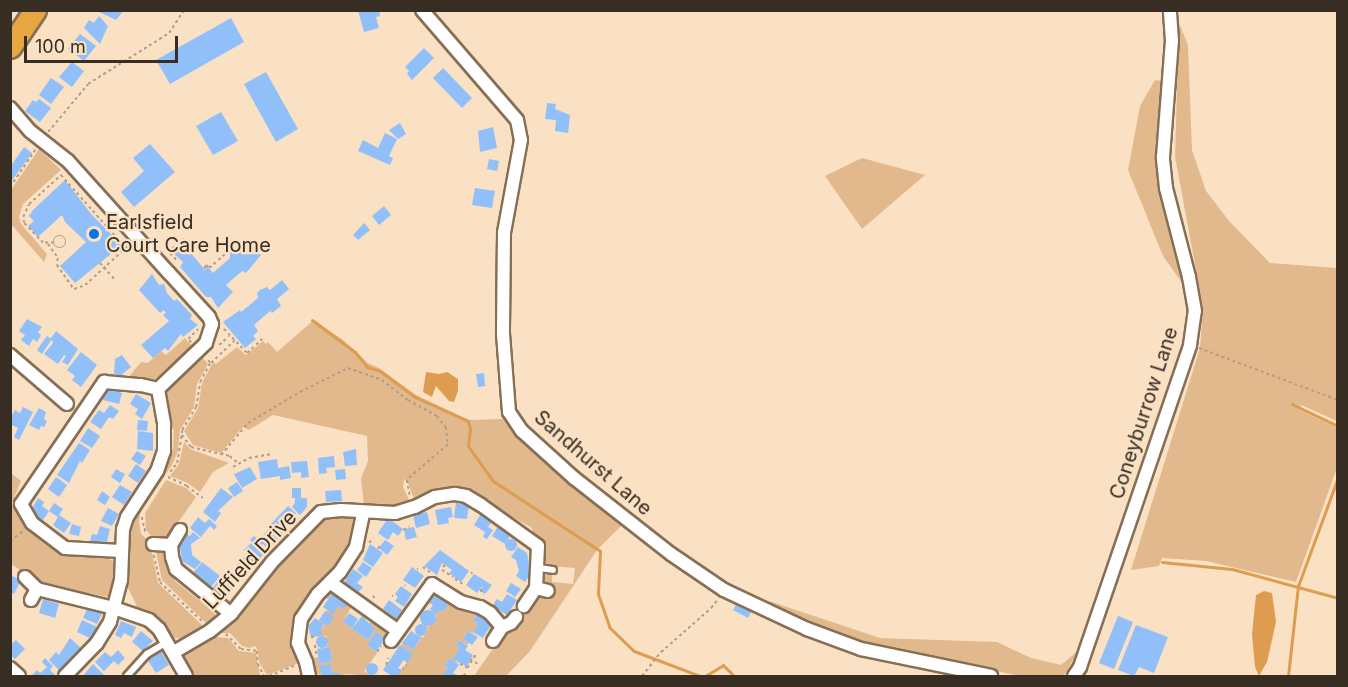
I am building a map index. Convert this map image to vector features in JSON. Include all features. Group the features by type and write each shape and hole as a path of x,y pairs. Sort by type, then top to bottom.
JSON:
{"highway":[{"path":"10,47 36,10"}],"street":[{"name":"Sandhurst Lane","path":"422,10 517,120 521,140 504,233 504,364 509,412 522,431 574,478 671,554 724,591 807,629 861,649 991,676"},
{"name":"Coneyburrow Lane","path":"1074,676 1084,656 1190,345 1195,310 1166,188 1163,157 1172,41 1170,10"},
{"path":"10,108 25,126 68,161 209,318 211,333 206,343 158,389"},
{"path":"10,356 67,404"},
{"path":"121,551 65,548 32,523 21,508 22,501 70,435 98,388 104,382 158,389"},
{"path":"65,676 103,636 114,608 121,580 121,551 127,517 153,477 164,451 164,424 158,389"},
{"name":"Luffield Drive","path":"171,647 210,631 231,614 319,508 363,513 395,513 416,507 435,497 455,494 466,496 529,537 538,546 542,589 524,606"},
{"path":"309,676 312,659 298,643 301,619 318,594 332,584 356,546 363,513"},
{"path":"180,531 171,545 176,569 231,614"},
{"path":"153,544 171,545"},
{"path":"25,577 34,594 114,608 149,620 159,629 171,647 186,676"},
{"path":"332,584 390,639 428,587 434,584 461,602 480,607 490,613 502,627"},
{"path":"493,641 502,627 511,623 516,617"},
{"path":"10,668 19,676"}],"lane":[{"path":"539,568 553,570"},
{"path":"127,676 147,654 171,647"}],"path":[{"path":"10,187 79,92 169,33 184,10"},
{"path":"54,243 39,240 24,223 23,217 29,204 61,175 126,248"},
{"path":"179,257 175,261 168,252 184,239 193,250"},
{"path":"48,243 58,258 57,265 74,289 84,285 129,244"},
{"path":"206,269 204,267 207,265 209,268 238,243"},
{"path":"100,263 116,281"},
{"path":"220,324 247,354 262,339"},
{"path":"210,363 235,340"},
{"path":"1190,345 1338,400"},
{"path":"222,455 248,423 300,392 348,368 382,380 408,400 437,416 446,427 448,445 406,482 416,507"},
{"path":"181,434 191,447 230,456 238,463"},
{"path":"233,467 261,455 272,454"},
{"path":"166,476 187,486 203,498"},
{"path":"10,541 32,523"},
{"path":"404,530 409,527"},
{"path":"378,549 380,544"},
{"path":"445,566 442,570 462,584"},
{"path":"423,567 430,572"},
{"path":"481,589 482,593"},
{"path":"642,676 654,664 661,652 711,608 724,591"},
{"path":"310,638 316,637"},
{"path":"377,652 390,639"},
{"path":"269,676 312,659 316,647"},
{"path":"460,664 467,668 476,654"},
{"path":"386,665 388,658"},
{"path":"471,660 478,664"},
{"path":"463,676 466,673"}],"shaded area":[{"path":"1179,23 1188,45 1192,150 1206,191 1230,222 1270,263 1337,268 1337,421 1301,405 1300,410 1337,428 1337,468 1296,582 1206,561 1162,558 1159,566 1131,570 1200,348 1203,307 1175,157"},
{"path":"1155,80 1162,81 1156,157 1159,189 1182,283 1163,256 1128,170 1140,106"},
{"path":"39,149 61,170 23,204 19,217 21,224 47,254 44,262 11,224 11,190"},
{"path":"862,158 925,175 862,229 825,176"},
{"path":"314,320 343,340 368,363 379,368 416,395 469,420 503,419 518,436 571,483 623,524 597,550 530,651 506,676 474,676 503,634 521,621 517,618 524,607 539,595 545,585 545,575 552,573 552,582 573,584 575,568 550,566 546,563 542,544 533,534 532,528 470,493 467,488 446,487 416,504 407,481 404,479 403,487 412,506 406,504 385,509 364,506 361,478 368,461 367,436 273,415 249,430 243,427 221,453 193,445 184,431 198,408 202,383 213,362 216,364 237,347 246,355 263,341 266,344 268,342 277,352"},
{"path":"185,338 192,346 159,376 154,379 138,378 138,381 126,380 141,362 148,363 161,351 166,355"},
{"path":"200,355 208,364 197,384 194,407 180,430 178,451 172,465 140,513 139,522 141,534 150,542 158,583 203,626 182,639 170,637 135,610 136,604 128,588 124,587 131,519 173,449 174,430 169,427 162,395 167,385 175,377 180,378 194,366 194,360"},
{"path":"426,372 439,374 447,372 458,379 458,391 454,402 449,401 436,386 432,397 423,392"},
{"path":"184,442 190,449 229,463 213,472 200,492 188,483 170,476 179,464"},
{"path":"10,472 21,481 12,503 25,522 47,543 63,553 81,556 105,554 105,557 113,561 113,582 108,597 89,593 83,596 39,583 11,564"},
{"path":"166,480 186,488 196,497 167,538 154,539 146,530 145,513"},
{"path":"339,515 353,516 358,521 348,554 315,593 309,594 298,610 302,662 267,675 260,664 256,646 249,648 242,646 230,633 219,633 220,629 235,617 254,589 259,588 266,580 265,575 288,551 294,551 309,535 311,527 324,519"},
{"path":"155,547 162,548 167,553 175,581 205,605 215,609 213,612 217,617 207,624 162,580"},
{"path":"329,591 334,591 353,604 343,622 352,628 359,620 353,629 368,640 375,629 369,624 373,618 381,624 387,638 382,645 385,639 376,633 367,645 377,653 364,671 372,676 346,674 339,676 338,673 332,673 331,665 321,674 312,676 309,659 318,657 319,664 332,661 330,647 319,648 328,645 326,636 316,637 324,625 319,621 327,610 338,606 343,609 347,603 333,592 328,599 323,596"},
{"path":"1264,591 1272,593 1276,622 1267,662 1259,676 1255,667 1252,634 1256,595"},
{"path":"450,601 488,616 495,624 493,634 488,631 492,623 477,614 473,620 478,624 473,632 478,635 468,631 463,639 469,643 467,645 459,640 456,644 460,647 454,658 459,665 450,658 444,666 448,668 441,676 397,676 413,654 401,646 403,643 413,650 421,639 415,632 423,638 428,629 421,622 429,627 437,616 430,609 437,614 440,610 443,612"},
{"path":"769,601 880,638 997,642 1031,658 1061,665 1078,651 1064,676 1020,676 863,644 776,610"},
{"path":"213,637 228,638 239,651 256,653 260,676 190,676 183,653 202,640 206,642"}],"building":[{"path":"95,10 124,10 116,20"},
{"path":"358,10 379,10 380,16 376,17 379,28 364,32"},
{"path":"99,16 108,26 100,44 84,28 89,20 94,23"},
{"path":"231,18 244,42 170,84 156,60"},
{"path":"80,34 96,46 84,61 68,49"},
{"path":"424,48 434,58 412,80 405,67"},
{"path":"72,62 84,71 72,87 59,77"},
{"path":"443,68 472,98 462,108 433,78"},
{"path":"266,72 298,129 276,142 244,84"},
{"path":"51,78 64,87 51,104 39,95"},
{"path":"39,99 51,108 40,122 25,111 33,100 36,102"},
{"path":"547,103 556,104 555,109 570,115 568,133 555,131 556,120 545,119"},
{"path":"221,112 238,141 213,155 196,126"},
{"path":"400,123 406,134 398,139 389,130"},
{"path":"493,127 497,148 480,152 478,131"},
{"path":"385,133 397,139 389,156 393,158 390,165 358,151 363,140 378,148"},
{"path":"150,144 175,172 134,207 121,192 144,171 133,158"},
{"path":"24,147 32,153 10,183 10,167"},
{"path":"489,159 499,161 497,171 487,169"},
{"name":"Earlsfield Court Care Home","path":"65,180 92,215 122,245 75,283 60,266 86,242 65,222 62,215 38,237 28,226 34,221 29,216 33,210"},
{"path":"475,188 495,191 492,208 472,205"},
{"path":"384,206 391,215 379,225 372,216"},
{"path":"364,223 370,230 358,240 353,235"},
{"path":"248,240 261,255 246,273 242,271 226,285 233,292 218,308 211,297 206,297 180,267 183,262 171,251 184,241 188,245 186,247 205,270 208,267 213,273 230,258 230,252 233,253"},
{"path":"152,274 159,285 164,284 167,293 174,301 177,299 192,315 190,319 198,325 183,337 181,334 168,351 165,348 153,358 141,345 169,321 163,315 166,313 164,310 160,313 139,290"},
{"path":"282,280 289,289 277,299 281,306 272,313 270,311 254,325 258,331 253,336 256,339 245,348 223,322 240,310 241,312 258,298 257,293 260,290 267,287 270,290"},
{"path":"27,319 42,327 38,332 41,335 37,342 33,339 29,346 21,340 25,335 19,331"},
{"path":"56,331 78,349 68,365 62,362 66,356 64,355 58,364 44,354 53,343 51,338"},
{"path":"47,336 52,339 42,354 37,350"},
{"path":"81,352 97,365 81,387 72,380 75,376 67,370"},
{"path":"122,355 131,367 120,376 114,374 115,359"},
{"path":"484,373 485,386 478,387 476,374"},
{"path":"106,388 122,393 119,404 103,400"},
{"path":"136,394 151,403 142,419 135,414 138,409 130,404"},
{"path":"110,405 119,411 113,419 109,417 101,429 90,422 99,410 104,413"},
{"path":"23,407 33,412 19,440 14,437 18,428 10,424 10,419 15,410 20,413"},
{"path":"39,408 46,412 44,419 47,421 39,430 29,425"},
{"path":"138,420 148,421 147,431 137,430"},
{"path":"88,428 100,436 92,448 80,441"},
{"path":"138,431 153,433 153,451 137,449"},
{"path":"79,443 90,450 82,463 80,461 69,483 57,475"},
{"path":"356,449 357,465 345,466 343,452"},
{"path":"137,451 146,456 140,465 131,459"},
{"path":"334,456 335,467 326,468 327,473 319,474 318,458"},
{"path":"277,459 278,468 289,466 291,478 280,480 280,476 261,479 258,462"},
{"path":"307,461 309,477 301,478 301,472 292,473 291,462"},
{"path":"136,464 146,471 138,483 128,476"},
{"path":"250,467 257,479 242,488 234,474"},
{"path":"116,469 125,474 120,483 111,477"},
{"path":"345,469 346,479 336,480 335,470"},
{"path":"56,477 67,485 59,497 48,489"},
{"path":"237,482 243,491 234,497 228,488"},
{"path":"120,485 132,492 124,505 112,497"},
{"path":"221,488 233,497 218,511 221,513 215,522 203,512"},
{"path":"292,488 301,488 301,498 307,498 307,507 300,515 292,507 295,498 292,498"},
{"path":"341,490 342,501 326,502 325,491"},
{"path":"102,491 110,497 105,505 97,500"},
{"path":"38,498 44,502 42,506 49,511 43,520 30,512"},
{"path":"456,502 469,506 467,519 454,518"},
{"path":"54,503 63,509 59,515 71,523 64,533 53,525 58,517 49,511"},
{"path":"288,506 296,513 280,537 269,526"},
{"path":"451,507 453,517 448,518 449,523 438,525 435,510"},
{"path":"108,508 119,514 112,526 101,521"},
{"path":"427,512 430,524 416,528 413,515"},
{"path":"482,512 493,520 488,527 493,530 487,539 483,537 485,532 474,525"},
{"path":"198,517 205,523 209,519 217,526 214,530 210,526 201,537 190,528"},
{"path":"388,518 403,529 398,536 393,532 388,540 378,533"},
{"path":"72,524 81,527 79,536 69,534"},
{"path":"499,525 512,533 505,544 492,536"},
{"path":"100,526 110,529 106,546 90,541 92,534 97,535"},
{"path":"414,527 417,537 406,540 404,529"},
{"path":"268,530 278,539 268,549 263,544 259,548 250,540 254,536 259,540"},
{"path":"193,532 200,538 191,544 192,555 201,562 195,569 182,561 179,541 185,533 190,536"},
{"path":"513,539 517,545 513,551 509,551 505,543"},
{"path":"385,540 394,546 387,555 379,548"},
{"path":"251,543 263,555 244,573 236,566 248,553 244,550"},
{"path":"370,544 383,553 373,567 363,560"},
{"path":"518,547 527,553 531,574 525,582 516,576 519,571 516,560 511,557"},
{"path":"440,550 469,571 461,582 449,573 452,570 442,563 437,575 424,566"},
{"path":"202,562 220,576 211,587 193,573"},
{"path":"363,562 372,568 366,577 357,570"},
{"path":"412,567 424,576 415,588 403,580"},
{"path":"353,569 363,576 357,583 363,587 357,594 343,584"},
{"path":"474,574 492,585 485,594 480,591 484,584 477,593 466,585"},
{"path":"10,575 21,580 14,594 10,592"},
{"path":"222,575 236,586 226,598 213,588"},
{"path":"511,583 521,589 515,597 506,591"},
{"path":"401,586 412,594 404,607 395,601 398,597 395,594"},
{"path":"333,592 348,603 343,609 338,606 333,614 323,607"},
{"path":"436,594 449,603 443,612 440,610 437,614 430,609 433,605 429,603"},
{"path":"507,594 517,600 507,615 492,606 497,599 502,602"},
{"path":"43,599 59,604 55,618 39,613"},
{"path":"389,600 402,610 396,619 383,609"},
{"path":"736,605 751,612 748,618 733,610"},
{"path":"88,607 102,614 97,624 83,618"},
{"path":"428,610 434,612 436,618 434,624 428,626 422,624 420,618 422,612"},
{"path":"325,611 334,617 328,626 319,620"},
{"path":"349,613 358,619 352,628 343,622"},
{"path":"477,614 492,623 483,638 473,632 478,624 473,620"},
{"path":"362,616 375,629 368,640 352,629"},
{"path":"1118,616 1133,622 1114,669 1099,663"},
{"path":"315,618 324,624 321,629 322,635 311,637 308,626"},
{"path":"82,620 97,627 90,638 77,632"},
{"path":"121,621 136,627 132,637 124,633 121,638 115,635"},
{"path":"423,624 427,630 423,636 419,636 415,628"},
{"path":"1136,625 1168,637 1154,673 1139,667 1134,676 1118,670"},
{"path":"141,631 153,641 143,651 132,642"},
{"path":"411,631 421,638 413,650 402,643"},
{"path":"468,631 478,637 472,645 463,639"},
{"path":"376,632 385,639 376,652 367,645"},
{"path":"322,636 328,642 322,648 316,642"},
{"path":"70,638 81,648 59,670 49,660 56,652 59,655"},
{"path":"16,640 25,649 15,659 10,655 10,645"},
{"path":"459,640 468,646 465,650 473,655 467,667 453,659 460,647 456,645"},
{"path":"400,645 413,654 407,663 404,660 398,668 402,670 397,676 392,676 383,670"},
{"path":"330,647 332,661 319,664 317,649"},
{"path":"118,650 125,658 118,665 114,661 104,671 95,662 105,652 111,657"},
{"path":"161,651 169,665 156,673 147,659"},
{"path":"45,658 53,666 50,670 55,675 33,676 37,670 40,673 47,667 42,662"},
{"path":"450,658 459,665 453,673 458,676 441,676 448,668 444,666"},
{"path":"374,663 377,664 377,674 370,675 367,674 366,667 367,664"},
{"path":"93,664 104,675 83,676 86,672"},
{"path":"331,664 332,673 339,673 339,676 321,676 320,666"}],"waterway":[{"path":"312,320 355,352 367,367 380,371 415,397 468,421 470,429 468,446 493,481 600,551 598,594 610,628 634,651 700,676"},
{"path":"1292,404 1338,426"},
{"path":"1288,676 1298,586 1338,477"},
{"path":"1162,562 1232,569 1338,598"},
{"path":"705,676 723,665 734,676"}],"place":[{"name":"Earlsfield Court Care Home","path":"94,234"}]}
